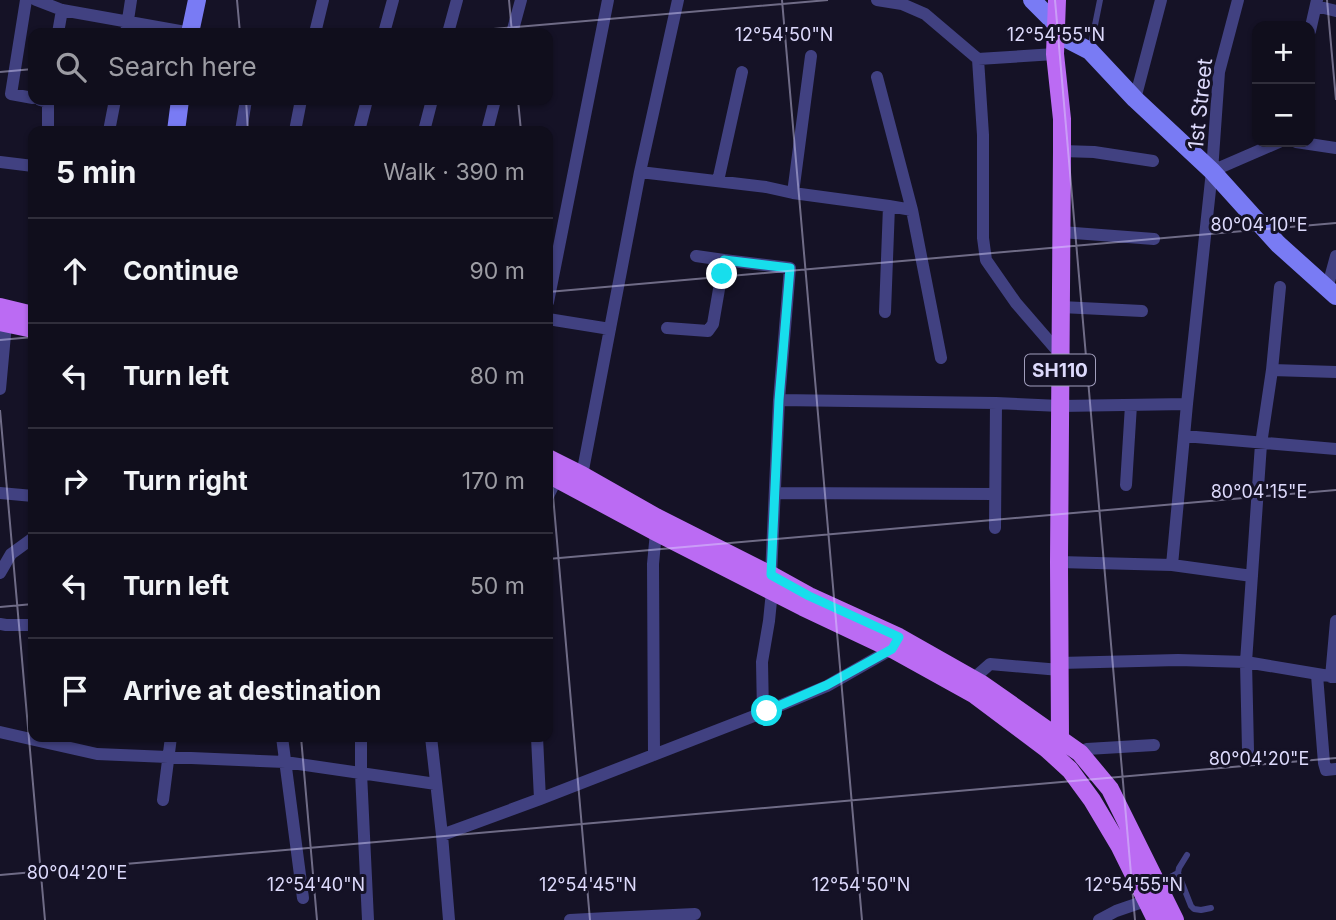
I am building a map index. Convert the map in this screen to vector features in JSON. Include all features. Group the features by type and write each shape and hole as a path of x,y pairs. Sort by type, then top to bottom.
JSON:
{"main road":[{"name":"SH110","path":"1054,744 1060,666 1062,119 1055,54 1057,0"},
{"path":"2,318 28,315"},
{"path":"2,318 28,327"},
{"path":"553,460 772,583"},
{"path":"553,477 656,532 772,583 809,596 895,643 973,679 1054,744 1092,800 1147,900 1168,919"},
{"path":"895,643 1054,744 1080,753 1110,789 1157,884 1168,919"}],"street":[{"path":"26,0 6,93 28,97"},
{"path":"36,0 62,10 127,27 131,0"},
{"path":"191,28 197,0"},
{"path":"316,28 323,0"},
{"path":"385,28 393,0"},
{"path":"450,28 457,0"},
{"path":"513,28 521,0"},
{"path":"553,277 608,0"},
{"path":"582,475 640,172 678,0"},
{"path":"877,0 902,2 925,14 978,59 1055,54"},
{"path":"1032,0 1055,28 1090,51 1135,99 1212,171 1278,244 1332,292"},
{"path":"1135,99 1161,0"},
{"name":"1st Street","path":"1172,565 1212,171 1219,72 1238,0"},
{"path":"1312,21 1317,3 1336,10"},
{"path":"59,28 62,10"},
{"path":"793,193 811,56"},
{"path":"978,59 983,135 983,238 986,260 1016,303 1061,355"},
{"path":"718,181 742,72"},
{"path":"877,77 912,210 941,358"},
{"path":"46,105 48,126"},
{"path":"110,126 114,105"},
{"path":"177,126 179,105"},
{"path":"242,126 245,105"},
{"path":"296,126 300,105"},
{"path":"360,126 366,105"},
{"path":"425,126 431,105"},
{"path":"488,126 494,105"},
{"path":"1315,145 1336,148"},
{"path":"1212,171 1267,147"},
{"path":"1062,150 1153,161"},
{"path":"0,162 28,165"},
{"path":"640,172 912,210"},
{"path":"885,312 889,206"},
{"path":"1061,232 1154,239"},
{"path":"696,256 790,268 779,400 772,583 762,662 762,713"},
{"path":"1332,292 1336,257"},
{"path":"667,328 708,331 713,324 724,260"},
{"path":"1248,750 1247,662 1261,444 1280,286"},
{"path":"1061,307 1142,311"},
{"path":"0,389 2,318"},
{"path":"553,320 610,329"},
{"path":"1272,370 1336,372"},
{"path":"779,400 1060,406 1187,404"},
{"path":"995,528 996,403"},
{"path":"1126,485 1130,405"},
{"path":"1184,436 1336,449"},
{"path":"0,493 28,496"},
{"path":"775,493 995,494"},
{"path":"654,755 653,564 656,532"},
{"path":"0,573 11,554 28,542"},
{"path":"1059,562 1172,565 1252,576"},
{"path":"973,679 990,664 1060,666 1166,660 1247,662 1333,677 1336,621"},
{"path":"0,624 28,625"},
{"path":"443,835 762,713 827,685 895,643"},
{"path":"1317,675 1324,763 1326,769 1336,769"},
{"path":"0,732 28,738"},
{"path":"44,742 97,754 285,762 436,784"},
{"path":"163,800 170,742"},
{"path":"283,742 303,898"},
{"path":"361,742 368,920"},
{"path":"431,742 443,835 449,920"},
{"path":"537,742 540,799"},
{"path":"1080,753 1087,750 1154,745"},
{"path":"1099,920 1147,900"},
{"path":"570,920 695,914"}],"lane":[{"path":"1090,51 1100,0"},
{"path":"1186,855 1178,873 1192,907"},
{"path":"1157,884 1178,873"},
{"path":"1168,919 1192,907 1201,910 1211,908"}],"route":[{"path":"722,274 724,260 790,268 779,400 771,575 809,596 899,637 892,649 827,685 767,711"}]}
